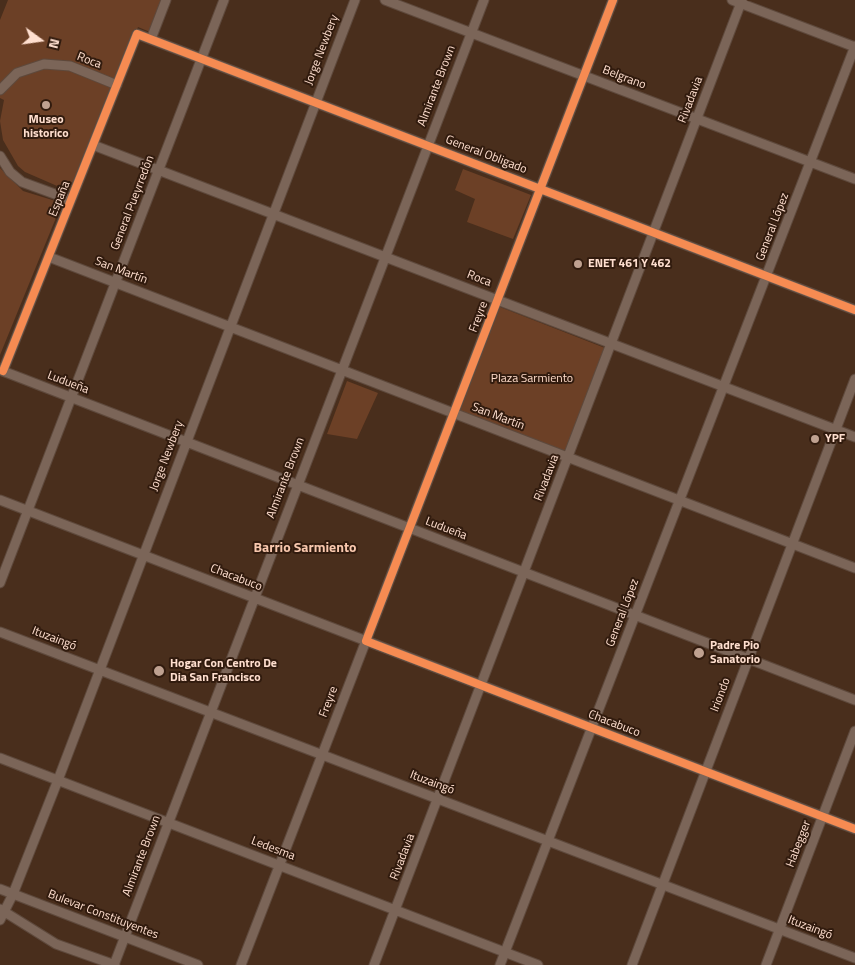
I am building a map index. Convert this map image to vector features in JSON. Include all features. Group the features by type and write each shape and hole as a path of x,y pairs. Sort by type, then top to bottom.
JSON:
{"street":[{"path":"151,39 166,0"},
{"name":"General Pueyrredón","path":"0,583 224,0"},
{"name":"Jorge Newbery","path":"1,913 13,894 58,780 354,0"},
{"name":"Belgrano","path":"385,0 855,179"},
{"name":"Almirante Brown","path":"115,965 210,712 484,0"},
{"name":"Freyre","path":"242,965 613,0"},
{"path":"738,1 855,46"},
{"name":"Rivadavia","path":"374,965 697,119 738,1"},
{"name":"General Obligado","path":"137,34 855,310"},
{"name":"España","path":"2,371 137,34"},
{"name":"General López","path":"500,965 855,46"},
{"name":"Roca","path":"0,90 17,73 44,64 70,66 117,85"},
{"name":"Roca","path":"94,145 855,437"},
{"path":"0,156 10,172 22,182 72,200"},
{"name":"San Martín","path":"49,257 855,568"},
{"name":"Ludueña","path":"2,371 855,700"},
{"name":"Iriondo","path":"632,965 855,379"},
{"name":"Chacabuco","path":"0,500 591,728 706,770 855,829"},
{"name":"Ituzaingó","path":"0,632 855,958"},
{"name":"Habegger","path":"766,965 855,731"},
{"name":"Ledesma","path":"0,758 538,965"},
{"name":"Bulevar Constituyentes","path":"0,889 198,965"},
{"path":"1,913 56,944 115,965"}],"green space":[{"path":"8,0 163,0 150,32 138,27 71,192 25,172 18,166 3,140 0,121 4,100 0,98 0,20"},
{"path":"0,168 23,191 62,203 0,355"},
{"path":"463,169 531,195 513,239 467,222 475,199 455,190"},
{"name":"Plaza Sarmiento","path":"500,307 605,348 565,451 459,411"},
{"path":"347,381 378,393 357,439 327,434"}],"cycle path":[{"path":"613,0 366,641 855,829"},
{"path":"3,371 137,34 855,310"}],"place":[{"name":"Museo historico","path":"46,105"},
{"name":"ENET 461 Y 462","path":"578,264"},
{"name":"YPF","path":"815,439"},
{"name":"Padre Pio Sanatorio","path":"699,653"},
{"name":"Hogar Con Centro De Dia San Francisco","path":"159,671"}],"district":[{"name":"Barrio Sarmiento","path":"305,549"}]}
